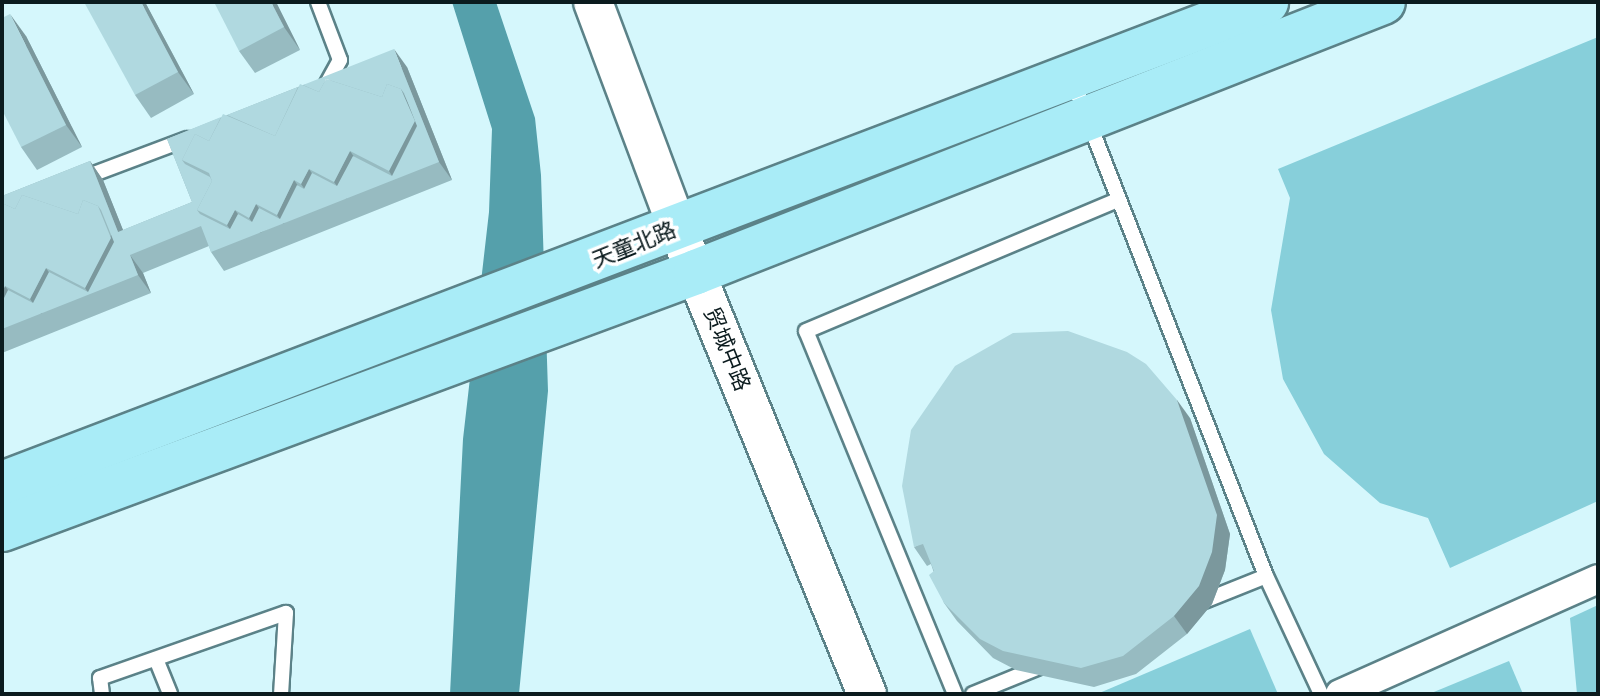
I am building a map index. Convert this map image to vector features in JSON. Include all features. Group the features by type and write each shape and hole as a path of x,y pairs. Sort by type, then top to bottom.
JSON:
{"main road":[{"name":"贸城中路","path":"593,2 677,227 867,694"},
{"name":"天童北路","path":"2,484 375,346 1266,2"},
{"path":"2,529 696,272 1383,2"}],"street":[{"path":"1340,694 1598,579"}],"lane":[{"path":"309,93 329,84 340,60 318,2"},
{"path":"1071,77 1266,576 1321,694"},
{"path":"61,186 210,131"},
{"path":"955,694 806,331 1118,200"},
{"path":"1178,612 1266,576"},
{"path":"102,694 100,678 286,613 281,694"},
{"path":"156,659 170,694"},
{"path":"973,694 1061,659"}],"shaded area":[{"path":"452,2 496,2 535,118 541,175 548,391 519,694 450,694 463,439 489,212 492,129"},
{"path":"1598,37 1598,501 1450,568 1428,518 1380,503 1324,454 1283,379 1271,310 1290,198 1278,169"},
{"path":"1598,605 1598,694 1577,694 1570,618"},
{"path":"1250,629 1278,694 1097,694"},
{"path":"1509,661 1523,694 1429,694"}],"building":[{"path":"84,2 141,2 178,72 135,95"},
{"path":"214,2 271,2 284,27 239,51"},
{"path":"10,14 66,125 21,147 2,110 2,18"},
{"path":"394,49 439,162 211,252 201,226 130,255 138,275 2,329 2,302 8,290 33,303 49,272 88,292 114,242 98,206 83,200 78,214 22,195 15,209 2,203 2,196 90,161 118,232 192,202 167,139 221,117 209,141 195,134 182,160 212,181 197,210 230,229 238,214 252,222 259,208 280,219 297,185 304,189 312,173 337,186 353,156 392,176 417,126 401,89 387,84 382,97 326,79 319,92 303,85"},
{"path":"326,79 382,97 387,84 401,89 415,121 389,171 350,151 334,182 309,169 301,184 294,180 277,215 256,204 249,218 235,210 227,225 197,210 212,181 209,173 182,160 195,134 209,141 223,114 275,136 300,84 319,92"},
{"path":"298,87 275,136 227,115"},
{"path":"22,195 78,214 83,200 98,206 111,238 85,288 46,268 30,299 5,286 2,292 2,203 15,209"},
{"path":"1068,331 1127,352 1146,364 1177,400 1217,515 1212,552 1199,586 1174,616 1123,656 1081,668 1003,651 980,639 944,603 929,575 934,571 923,544 914,547 902,486 911,430 955,366 1013,333"}]}
